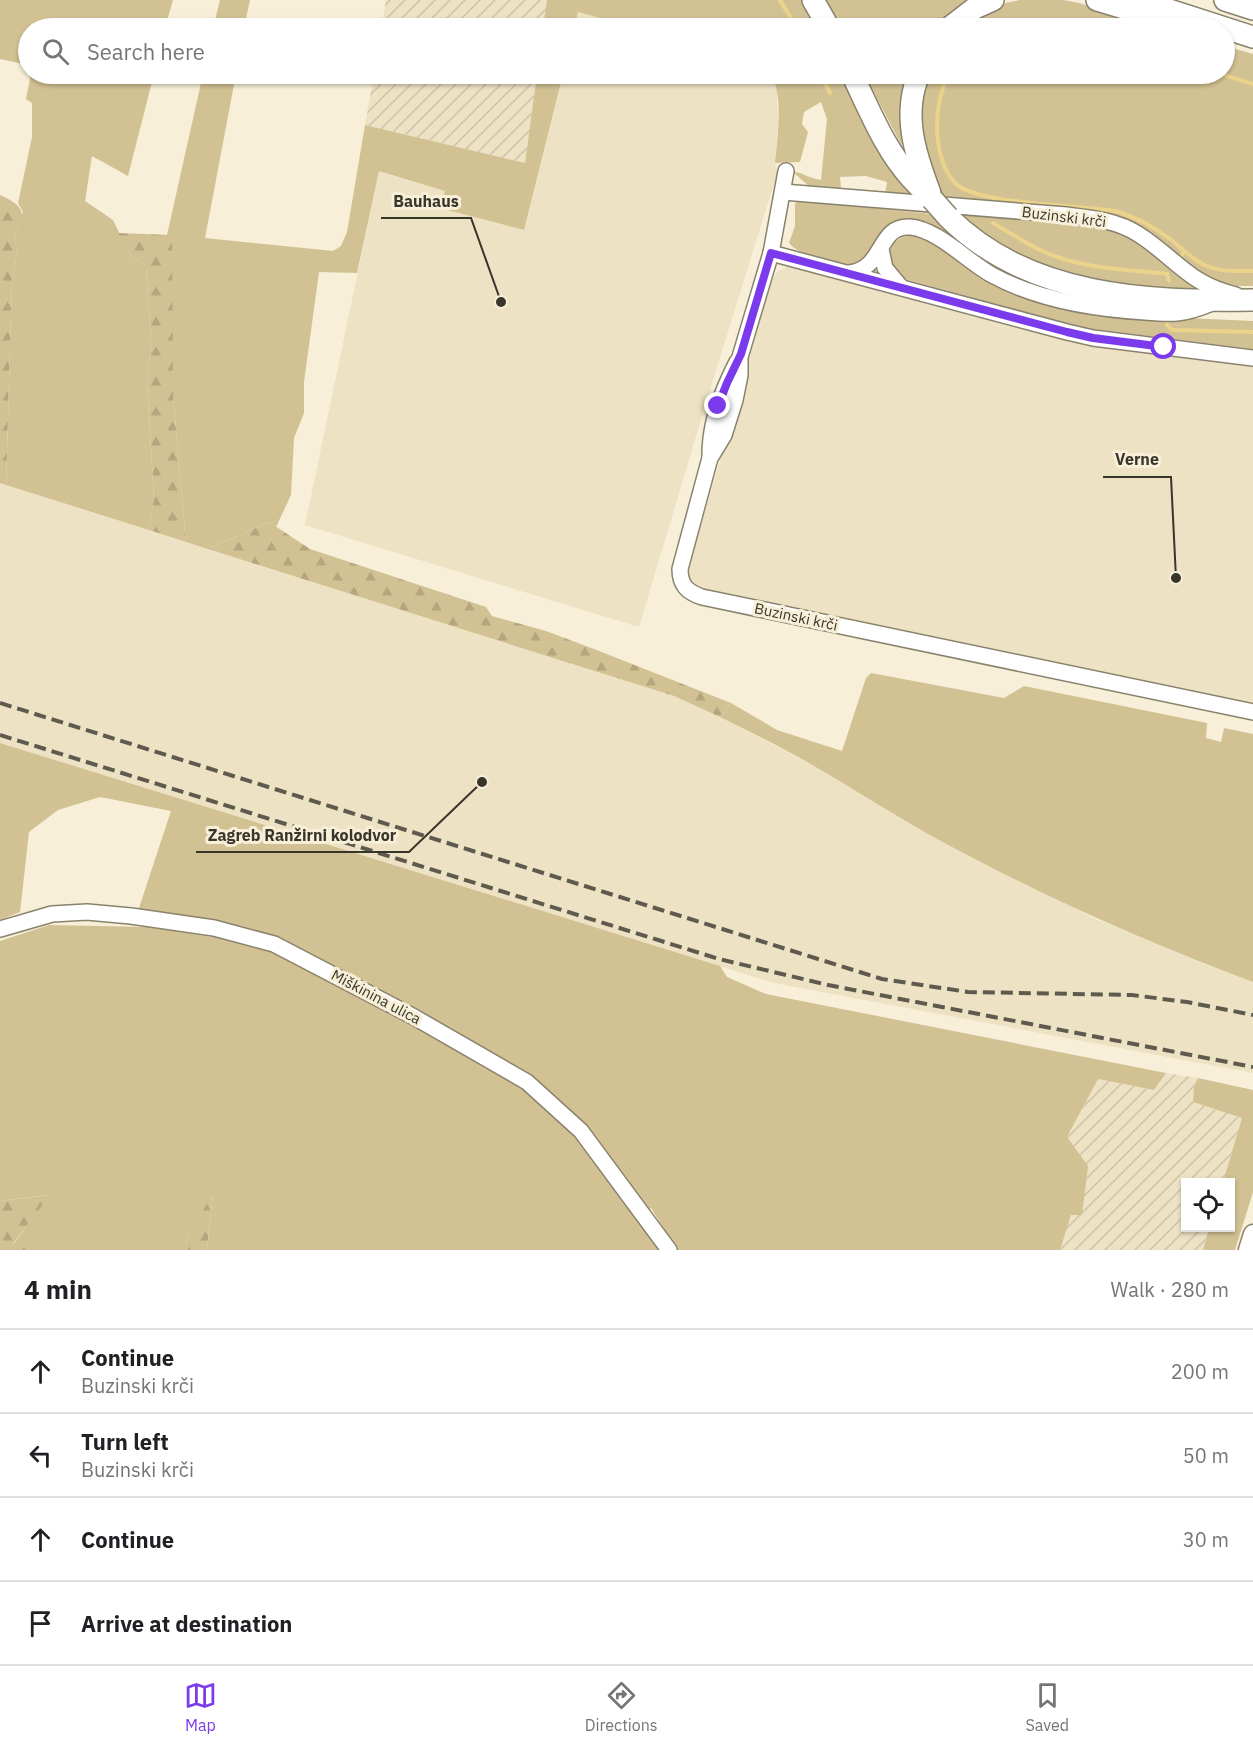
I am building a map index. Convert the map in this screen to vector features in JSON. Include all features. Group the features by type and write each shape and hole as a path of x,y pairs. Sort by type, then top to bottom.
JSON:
{"highway":[{"path":"813,0 823,18"},
{"path":"962,18 975,8 993,0"},
{"path":"1097,0 1158,18"},
{"path":"1138,0 1194,18"},
{"path":"1224,0 1253,9"},
{"path":"1235,31 1253,37"},
{"path":"1235,41 1253,44"},
{"path":"857,84 880,130 911,179 948,217 977,241 1020,267 1068,285 1118,294 1216,301 1253,299"},
{"path":"917,84 911,109 911,130 915,153 932,199"}],"main road":[{"path":"1248,1250 1253,1234"}],"street":[{"name":"Buzinski krči","path":"786,171 771,253 740,357 740,375 735,400 724,435 710,458 680,569 682,584 688,591 1253,712"},
{"name":"Buzinski krči","path":"783,192 1066,215 1106,221 1139,235 1183,271 1207,286 1253,299"},
{"path":"849,273 868,266 888,235 900,228 910,227 934,235 968,261 994,276 1057,299 1084,306 1175,314 1193,311 1216,301"},
{"path":"881,249 881,258 885,268 901,287"},
{"path":"771,253 1093,338 1253,358"},
{"name":"Miškinina ulica","path":"0,929 52,914 87,912 214,928 274,944 414,1017 527,1082 581,1131 669,1250"}],"shaded area":[{"path":"386,0 547,0 544,18 383,18"},
{"path":"578,12 600,18 576,18"},
{"path":"372,84 536,84 525,163 365,125"},
{"path":"560,84 774,84 777,89 778,122 775,163 777,174 639,627 305,525 379,171 445,191 441,207 524,230"},
{"path":"788,266 796,266 1027,330 1086,344 1253,366 1253,705 697,589 689,581 687,573 736,406 746,363 769,285 777,272"},
{"path":"0,483 674,696 710,712 812,765 938,839 1094,918 1253,982 1253,1073 774,983 0,743"},
{"path":"1166,1073 1198,1078 1194,1086 1193,1102 1242,1118 1224,1178 1181,1178 1181,1232 1208,1232 1203,1250 1060,1250 1071,1214 1081,1215 1067,1137 1098,1079 1154,1090"}],"green space":[{"path":"0,0 173,0 168,18 18,18 18,63 0,59"},
{"path":"220,0 250,0 246,18 216,18"},
{"path":"547,0 806,0 816,18 600,18 578,12 576,18 544,18"},
{"path":"826,0 971,0 956,8 946,18 836,18"},
{"path":"1020,0 1063,0 1132,18 975,18 996,5"},
{"path":"1235,49 1253,54 1253,286 1216,283 1196,273 1152,236 945,200 922,160 920,85 1235,84"},
{"path":"29,84 151,84 128,176 92,156 85,201 113,220 130,255 146,267 151,343 147,382 154,499 149,530 6,485 12,281 18,248 14,244 15,233 23,212 18,203 32,137 32,103 26,99"},
{"path":"201,84 234,84 205,238 333,251 341,246 347,232 365,125 525,163 536,84 560,84 524,230 440,208 445,191 379,171 357,273 319,272 304,382 304,413 294,438 291,495 276,527 269,522 208,549 186,542 173,395 167,235"},
{"path":"775,84 851,84 915,195 885,194 887,182 866,176 840,177 841,189 811,188 793,172 821,180 827,119 821,102 804,112 802,124 808,132 800,162 775,163 778,129"},
{"path":"869,84 905,84 901,109 902,146"},
{"path":"0,195 17,204 23,222 23,230 15,233 14,243 18,248 12,281 6,485 0,483"},
{"path":"801,201 933,214 1111,302 1082,298 1030,283 960,249 912,220 890,226 869,254 855,264 842,264 807,254 795,249 789,243 795,226 795,203"},
{"path":"959,215 1111,228 1137,240 1198,288 1124,286 1079,279 1017,255 982,235"},
{"path":"118,233 172,235 173,395 186,542 149,530 154,498 147,382 151,343 146,267 130,255"},
{"path":"912,235 929,240 980,275 1118,315 1253,321 1253,349 1085,328 905,279 893,266 890,253 896,241"},
{"path":"269,522 310,549 486,607 492,616 546,631 731,703 723,715 718,716 674,696 208,549"},
{"path":"871,673 1004,698 1024,686 1207,723 1206,738 1221,742 1224,728 1253,734 1253,982 1133,934 1016,880 923,831 802,759 718,716 723,715 731,703 777,730 842,751 866,678"},
{"path":"0,743 720,966 727,977 766,994 1166,1073 1154,1090 1098,1079 1067,1137 1088,1166 1082,1215 1071,1215 1060,1250 677,1250 651,1208 640,1217 661,1250 207,1250 213,1194 186,1239 188,1250 29,1250 13,1245 49,1195 0,1201 0,941 49,925 149,927 211,937 222,922 138,911 171,811 100,797 58,810 29,832 20,912 0,920"},
{"path":"1198,1078 1253,1090 1253,1192 1235,1250 1203,1250 1208,1232 1235,1232 1235,1178 1224,1178 1242,1118 1193,1102 1194,1086"},
{"path":"213,1193 207,1250 188,1250 186,1239"},
{"path":"50,1195 13,1244 29,1250 0,1250 0,1201"}],"waterway":[{"path":"780,0 791,18"},
{"path":"1235,78 1253,84"},
{"path":"825,84 830,93"},
{"path":"944,84 938,106 937,132 943,163 955,183 984,196 1006,200 1116,211 1157,230 1207,266 1224,270 1253,271"},
{"path":"993,223 1038,249 1069,261 1167,274"},
{"path":"1181,257 1184,252"},
{"path":"1167,274 1169,281"},
{"path":"1167,321 1167,325 1172,330 1253,332"}],"railway":[{"path":"0,703 882,979 968,992 1132,995 1187,1002 1253,1015"},
{"path":"0,735 719,959 828,985 1253,1067"}],"place":[{"name":"Bauhaus","path":"501,302"},
{"name":"Verne","path":"1176,578"},
{"name":"Zagreb Ranžirni kolodvor","path":"482,782"}],"route":[{"path":"718,406 741,354 771,253 1041,326 1093,338 1164,347"}]}
